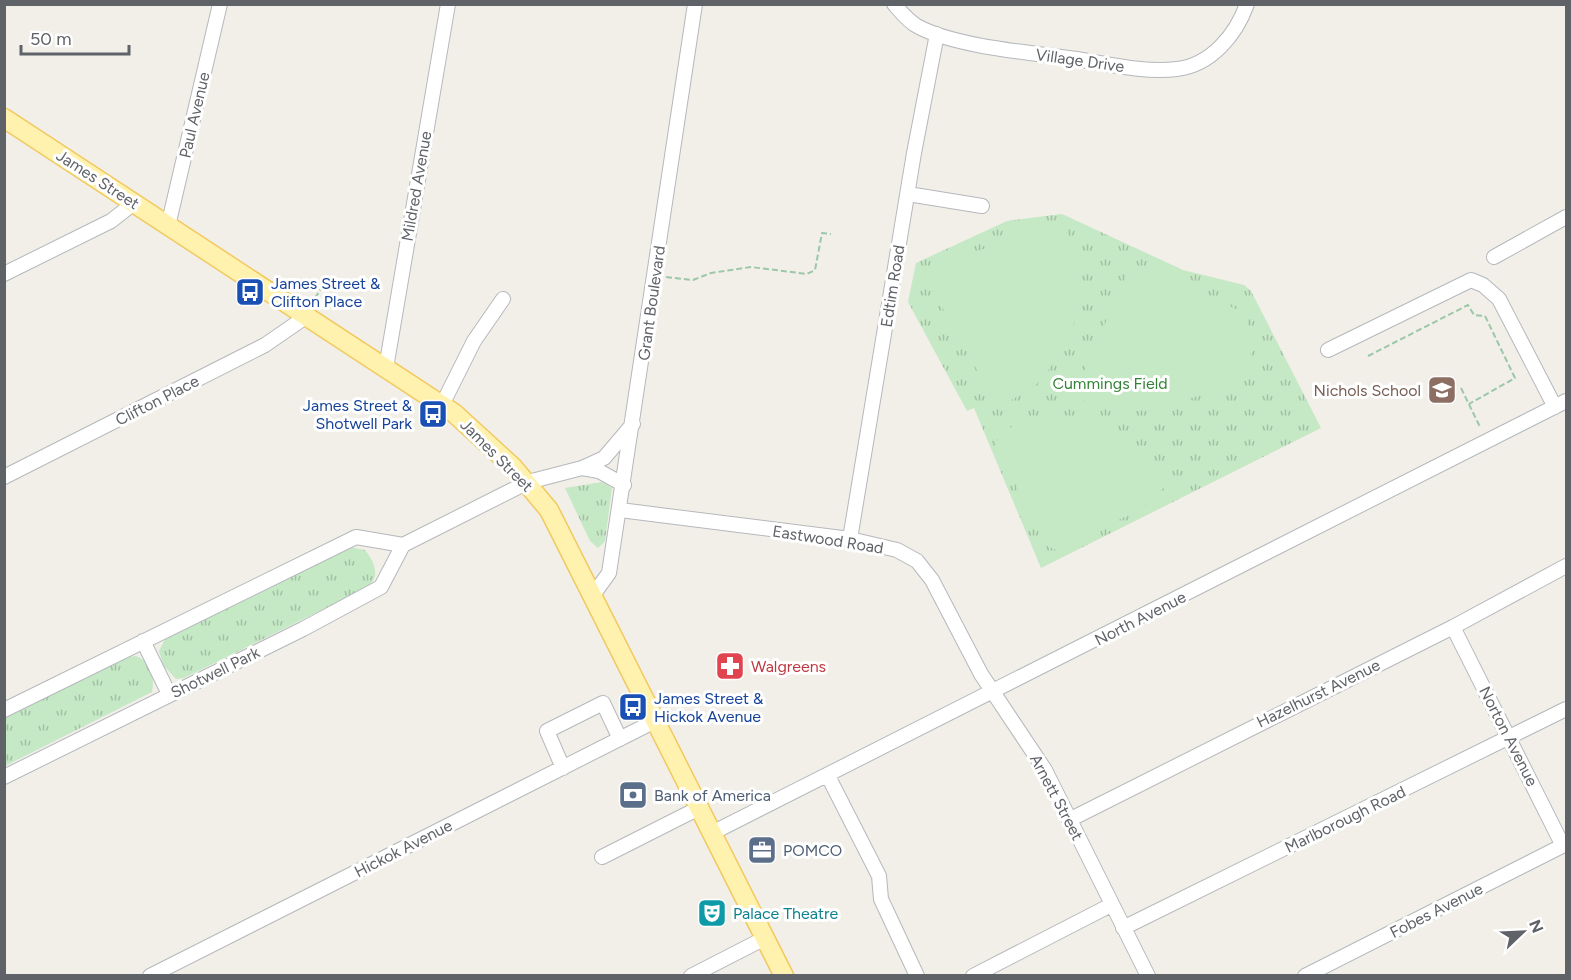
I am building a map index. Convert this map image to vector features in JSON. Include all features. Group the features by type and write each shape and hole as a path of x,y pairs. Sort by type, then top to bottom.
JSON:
{"main road":[{"name":"James Street","path":"4,118 442,405 502,456 528,482 549,510 784,975"}],"street":[{"name":"Paul Avenue","path":"168,226 220,4"},
{"name":"Mildred Avenue","path":"386,368 448,4"},
{"name":"Grant Boulevard","path":"593,595 609,573 620,510 695,4"},
{"name":"Village Drive","path":"894,4 917,26 937,34 1004,49 1133,68 1177,69 1193,65 1226,43 1235,32 1247,4"},
{"name":"Edtim Road","path":"850,539 937,34"},
{"path":"908,194 982,206"},
{"path":"4,274 111,221 134,203"},
{"path":"1494,257 1566,217"},
{"path":"1328,350 1471,280 1483,285 1499,299 1561,404"},
{"path":"442,405 474,341 503,299"},
{"name":"Clifton Place","path":"4,477 265,345 307,316"},
{"name":"North Avenue","path":"712,833 994,693 1561,404"},
{"path":"4,710 356,537 403,545 528,482 582,468 604,458 633,424"},
{"path":"582,468 599,471 624,485"},
{"name":"Eastwood Road","path":"620,510 850,539 897,550 917,561 932,580 981,674 994,693"},
{"name":"Shotwell Park","path":"4,777 303,629 381,587 403,545"},
{"name":"Hazelhurst Avenue","path":"1069,820 1453,627 1566,566"},
{"name":"Norton Avenue","path":"1453,627 1565,845"},
{"path":"143,641 169,694"},
{"name":"Arnett Street","path":"994,693 1045,770 1123,928"},
{"path":"563,768 547,731 603,703 620,739"},
{"name":"Marlborough Road","path":"1123,928 1566,709"},
{"name":"Hickok Avenue","path":"150,975 655,721"},
{"path":"828,776 879,876 881,899 917,975"},
{"path":"602,857 699,808"},
{"name":"Fobes Avenue","path":"1307,975 1565,845"},
{"path":"973,975 1111,905"},
{"path":"1123,928 1148,975"},
{"path":"691,975 765,938"},
{"path":"717,963 724,975"}],"path":[{"path":"655,275 693,280 711,273 752,267 807,273 815,270 822,233 831,234"},
{"path":"315,298 322,287"},
{"path":"1368,356 1468,305 1473,315 1485,316 1515,378 1469,404"},
{"path":"1461,388 1480,427"}],"green space":[{"name":"Cummings Field","path":"1062,214 1183,270 1244,285 1251,291 1321,428 1041,568 974,408 967,411 908,302 916,263 1007,221"},
{"path":"1062,218 1079,273 1077,314 1065,349 1036,385 998,408 930,285 935,268"},
{"path":"1143,266 1242,312 1254,339 1248,365 1209,392 1154,411 1108,410 1073,396 1126,276"},
{"path":"1052,415 1091,423 1119,434 1142,454 1167,485 1141,509 1056,550 1045,545 995,442 1019,420"},
{"path":"602,482 612,488 605,541 598,548 590,541 565,488"},
{"path":"349,547 365,550 371,559 375,573 368,587 184,678 176,679 163,665 159,651 165,639"},
{"path":"136,656 151,670 152,692 5,766 5,718 127,657"}],"place":[{"name":"James Street & Clifton Place","path":"250,292"},
{"name":"Nichols School","path":"1442,390"},
{"name":"James Street & Shotwell Park","path":"433,414"},
{"name":"Walgreens","path":"730,666"},
{"name":"James Street & Hickok Avenue","path":"633,707"},
{"name":"Bank of America","path":"633,795"},
{"name":"POMCO","path":"762,850"},
{"name":"Palace Theatre","path":"712,913"}]}
